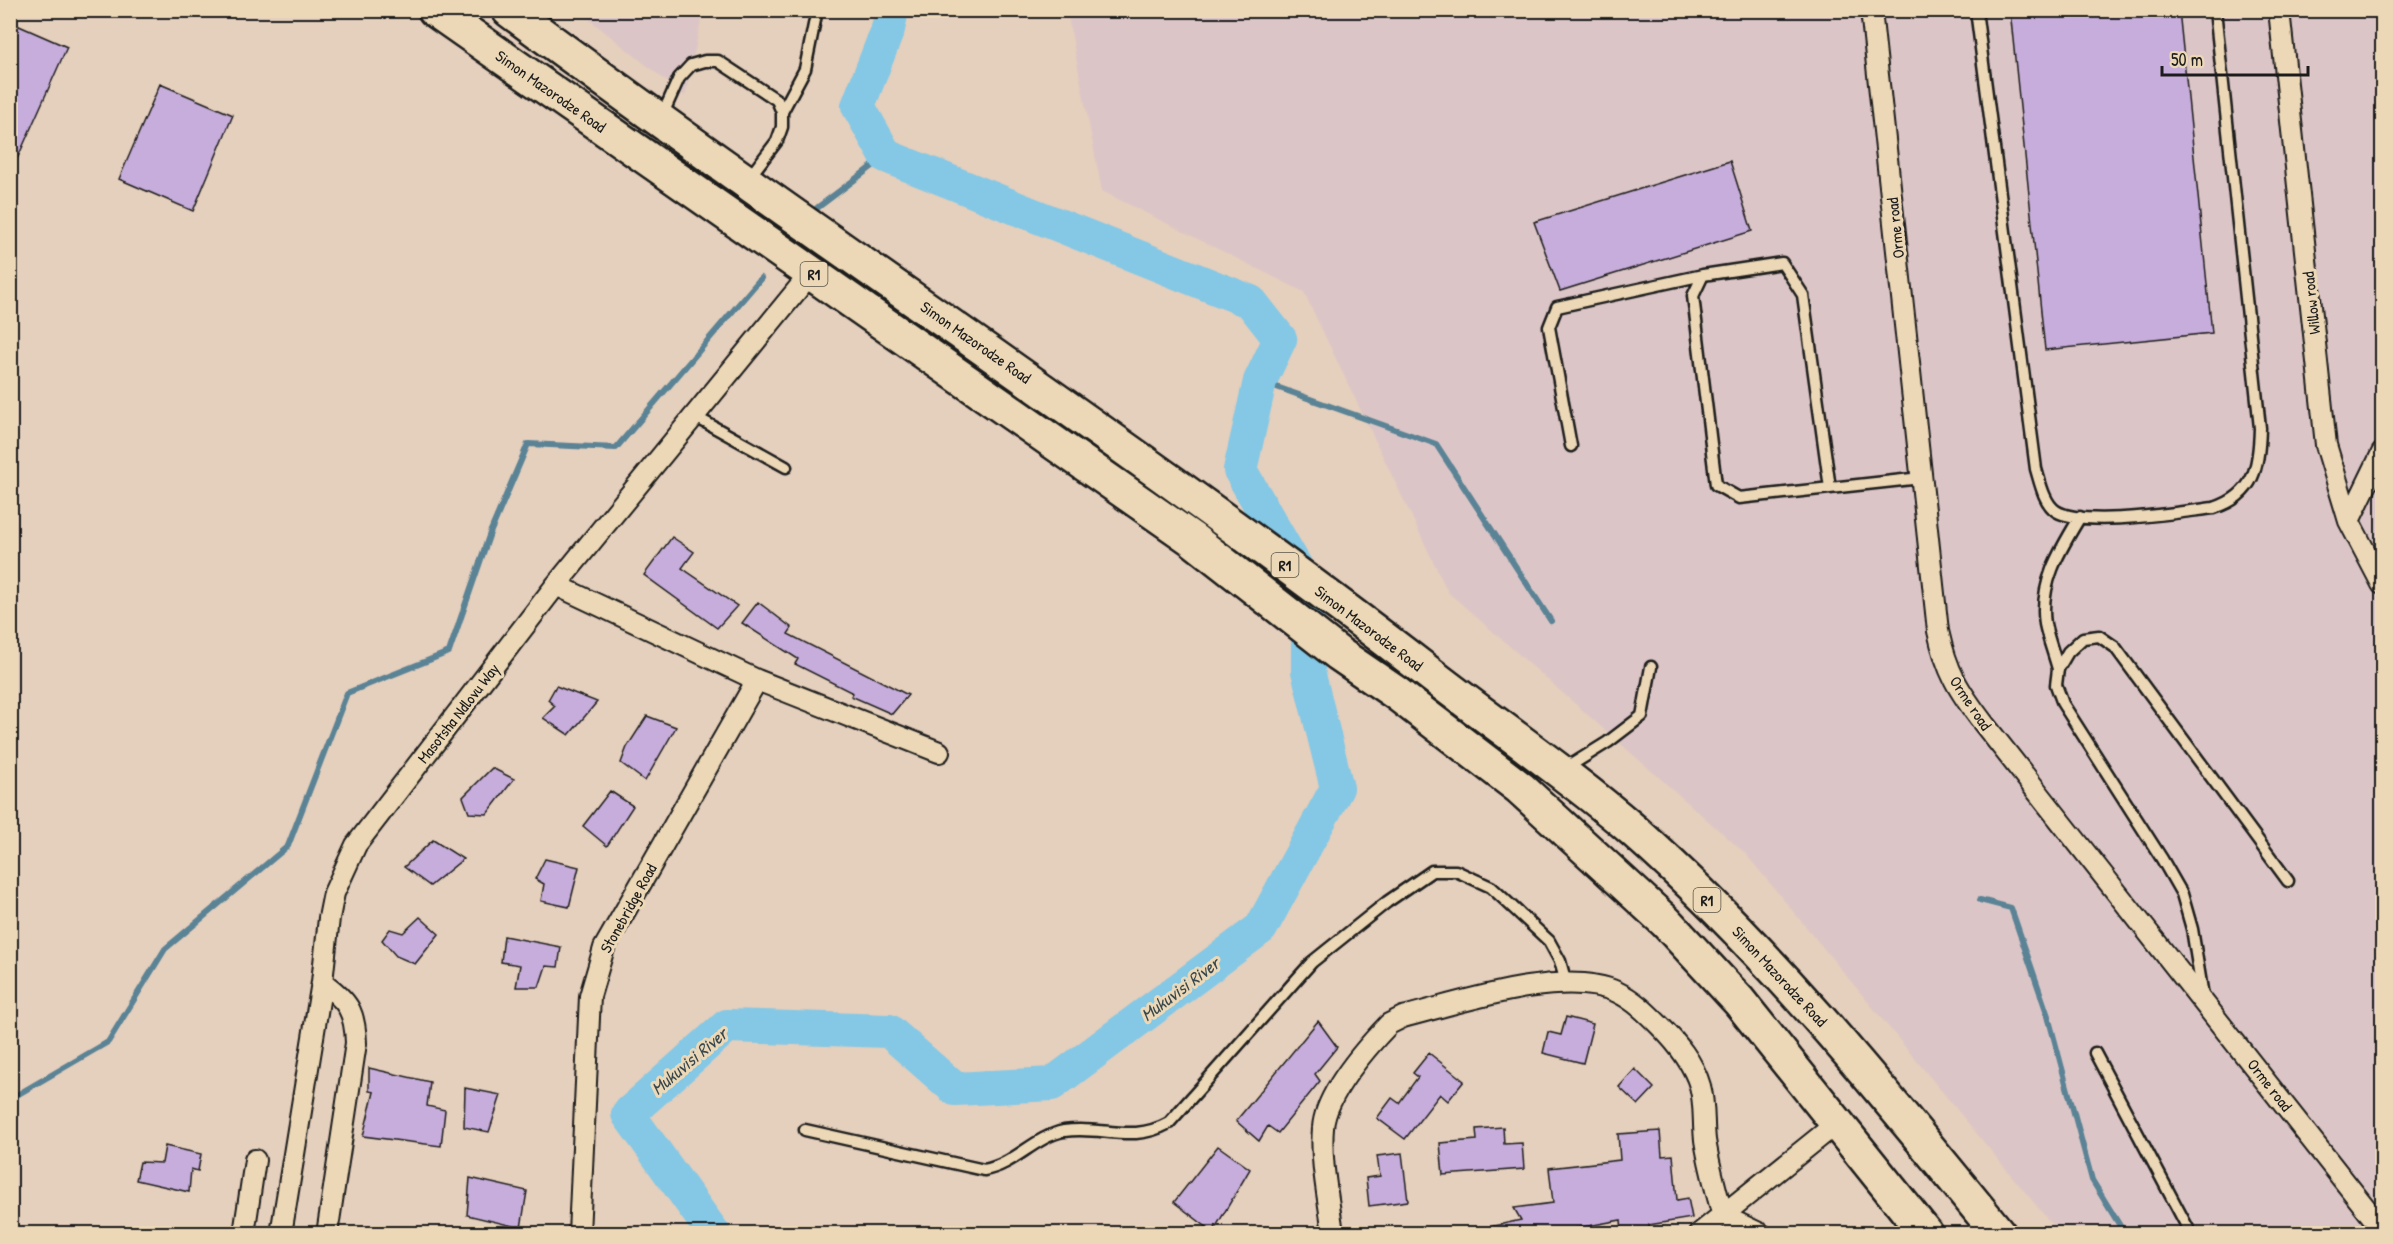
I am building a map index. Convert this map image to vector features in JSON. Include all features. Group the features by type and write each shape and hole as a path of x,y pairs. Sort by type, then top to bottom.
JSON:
{"highway":[{"name":"Simon Mazorodze Road","path":"435,10 1192,540 1339,654 1404,699 1521,788 1658,914 1739,1001 1837,1123"},
{"name":"Simon Mazorodze Road","path":"509,10 659,122 747,181 1137,455 1362,621 1560,771 1632,830 1784,977 1864,1069 1999,1233"},
{"name":"R1","path":"1837,1123 1926,1233"}],"street":[{"name":"Orme road","path":"1871,10 1938,631 1946,665 1959,691 2382,1229"},
{"name":"Willow road","path":"2279,10 2326,445 2349,521 2382,584"},
{"name":"Masotsha Ndlovu Way","path":"281,1233 322,982 334,893 356,845 556,585 811,273"},
{"path":"2349,521 2382,453"},
{"path":"556,585 757,680 939,752"},
{"name":"Stonebridge Road","path":"579,1233 590,996 595,971 616,926 757,680"},
{"path":"322,982 340,995 349,1007 355,1023 356,1043 327,1233"},
{"path":"1333,1233 1323,1151 1323,1127 1329,1103 1389,1024 1403,1017 1529,987 1566,983 1593,985 1616,991 1633,1002 1675,1041 1692,1066 1704,1106 1710,1170 1724,1216 1761,1233"},
{"path":"1699,1233 1724,1216 1837,1123"},
{"path":"244,1233 255,1160"}],"lane":[{"path":"782,112 805,69 817,10"},
{"path":"1976,10 2036,470 2044,496 2056,511 2080,517 2119,518 2214,508 2229,503 2253,478 2259,453 2260,428 2215,10"},
{"path":"659,122 679,78 691,65 705,61 718,61 777,100 782,112 782,127 777,141 747,181"},
{"path":"1571,446 1549,327 1557,307 1703,275 1782,263 1803,295 1830,488"},
{"path":"1703,275 1693,296 1716,484 1739,498 1921,478"},
{"path":"694,416 786,467"},
{"path":"2080,517 2057,556 2045,587 2045,624 2058,669 2056,686 2063,704 2182,894 2192,929 2203,999"},
{"path":"2058,669 2068,652 2083,638 2099,636 2115,647 2288,881"},
{"path":"1560,771 1608,742 1642,716 1651,667"},
{"path":"805,1130 984,1170 1005,1164 1048,1137 1062,1132 1133,1134 1156,1130 1169,1123 1312,962 1387,902 1432,871 1456,871 1491,887 1549,941 1560,961 1566,983"},
{"path":"2095,1053 2191,1233"}],"shaded area":[{"path":"579,11 703,11 685,96"},
{"path":"1067,11 2382,11 2382,1233 2059,1233 1745,853 1448,592 1304,292 1102,191"}],"building":[{"path":"2010,10 2179,10 2212,333 2045,350"},
{"path":"10,22 67,47 10,175"},
{"path":"160,84 233,115 193,211 119,179"},
{"path":"1730,161 1752,231 1560,291 1534,222"},
{"path":"672,537 694,552 682,568 737,606 717,628 644,575"},
{"path":"758,602 792,628 788,634 908,695 892,714 851,696 853,693 795,664 798,659 742,623"},
{"path":"556,686 597,702 569,735 543,718 555,706 548,700"},
{"path":"647,716 676,727 645,781 621,763 627,747"},
{"path":"492,768 514,779 487,814 469,813 463,797"},
{"path":"610,791 633,806 607,846 583,826"},
{"path":"433,840 463,859 430,886 404,867"},
{"path":"545,859 579,867 569,907 541,901 544,884 535,879"},
{"path":"420,917 439,934 415,964 396,956 382,940 390,929 403,933"},
{"path":"504,936 561,947 558,967 546,966 539,987 516,987 520,965 501,962"},
{"path":"1566,1017 1593,1024 1583,1063 1543,1053 1548,1032 1561,1035"},
{"path":"1318,1021 1337,1047 1315,1074 1320,1081 1278,1133 1268,1126 1259,1141 1236,1121"},
{"path":"1429,1053 1464,1081 1448,1101 1440,1094 1405,1139 1377,1118 1392,1098 1399,1103 1418,1077 1413,1073"},
{"path":"369,1068 430,1082 427,1106 445,1110 441,1146 363,1136 374,1092 369,1091"},
{"path":"1635,1069 1654,1088 1638,1105 1619,1087"},
{"path":"465,1088 501,1095 489,1132 464,1127"},
{"path":"1503,1127 1504,1144 1522,1143 1524,1169 1443,1175 1440,1143 1477,1140 1476,1129"},
{"path":"1660,1131 1662,1156 1673,1155 1677,1200 1688,1198 1692,1218 1649,1225 1649,1233 1622,1233 1621,1220 1550,1233 1493,1233 1493,1226 1521,1220 1514,1208 1553,1203 1549,1168 1620,1160 1618,1134"},
{"path":"165,1146 201,1154 198,1171 191,1169 189,1192 136,1180 140,1162 162,1163"},
{"path":"1218,1146 1250,1169 1213,1232 1174,1202"},
{"path":"1402,1153 1408,1201 1369,1206 1366,1178 1380,1176 1377,1156"},
{"path":"470,1178 527,1191 521,1228 467,1215"}],"waterway":[{"name":"Mukuvisi River","path":"714,1234 628,1114 727,1026 889,1031 955,1089 1052,1084 1261,928 1337,788 1308,671 1308,588 1240,470 1260,381 1280,339 1251,302 886,156 858,106 888,29 892,10"},
{"path":"817,208 886,156"},
{"path":"10,1099 108,1042 165,949 288,846 347,693 449,652 490,533 528,444 616,448 761,278"},
{"path":"1260,381 1436,444 1551,621"},
{"path":"1980,900 2011,908 2048,1016 2092,1180 2125,1234"}]}
